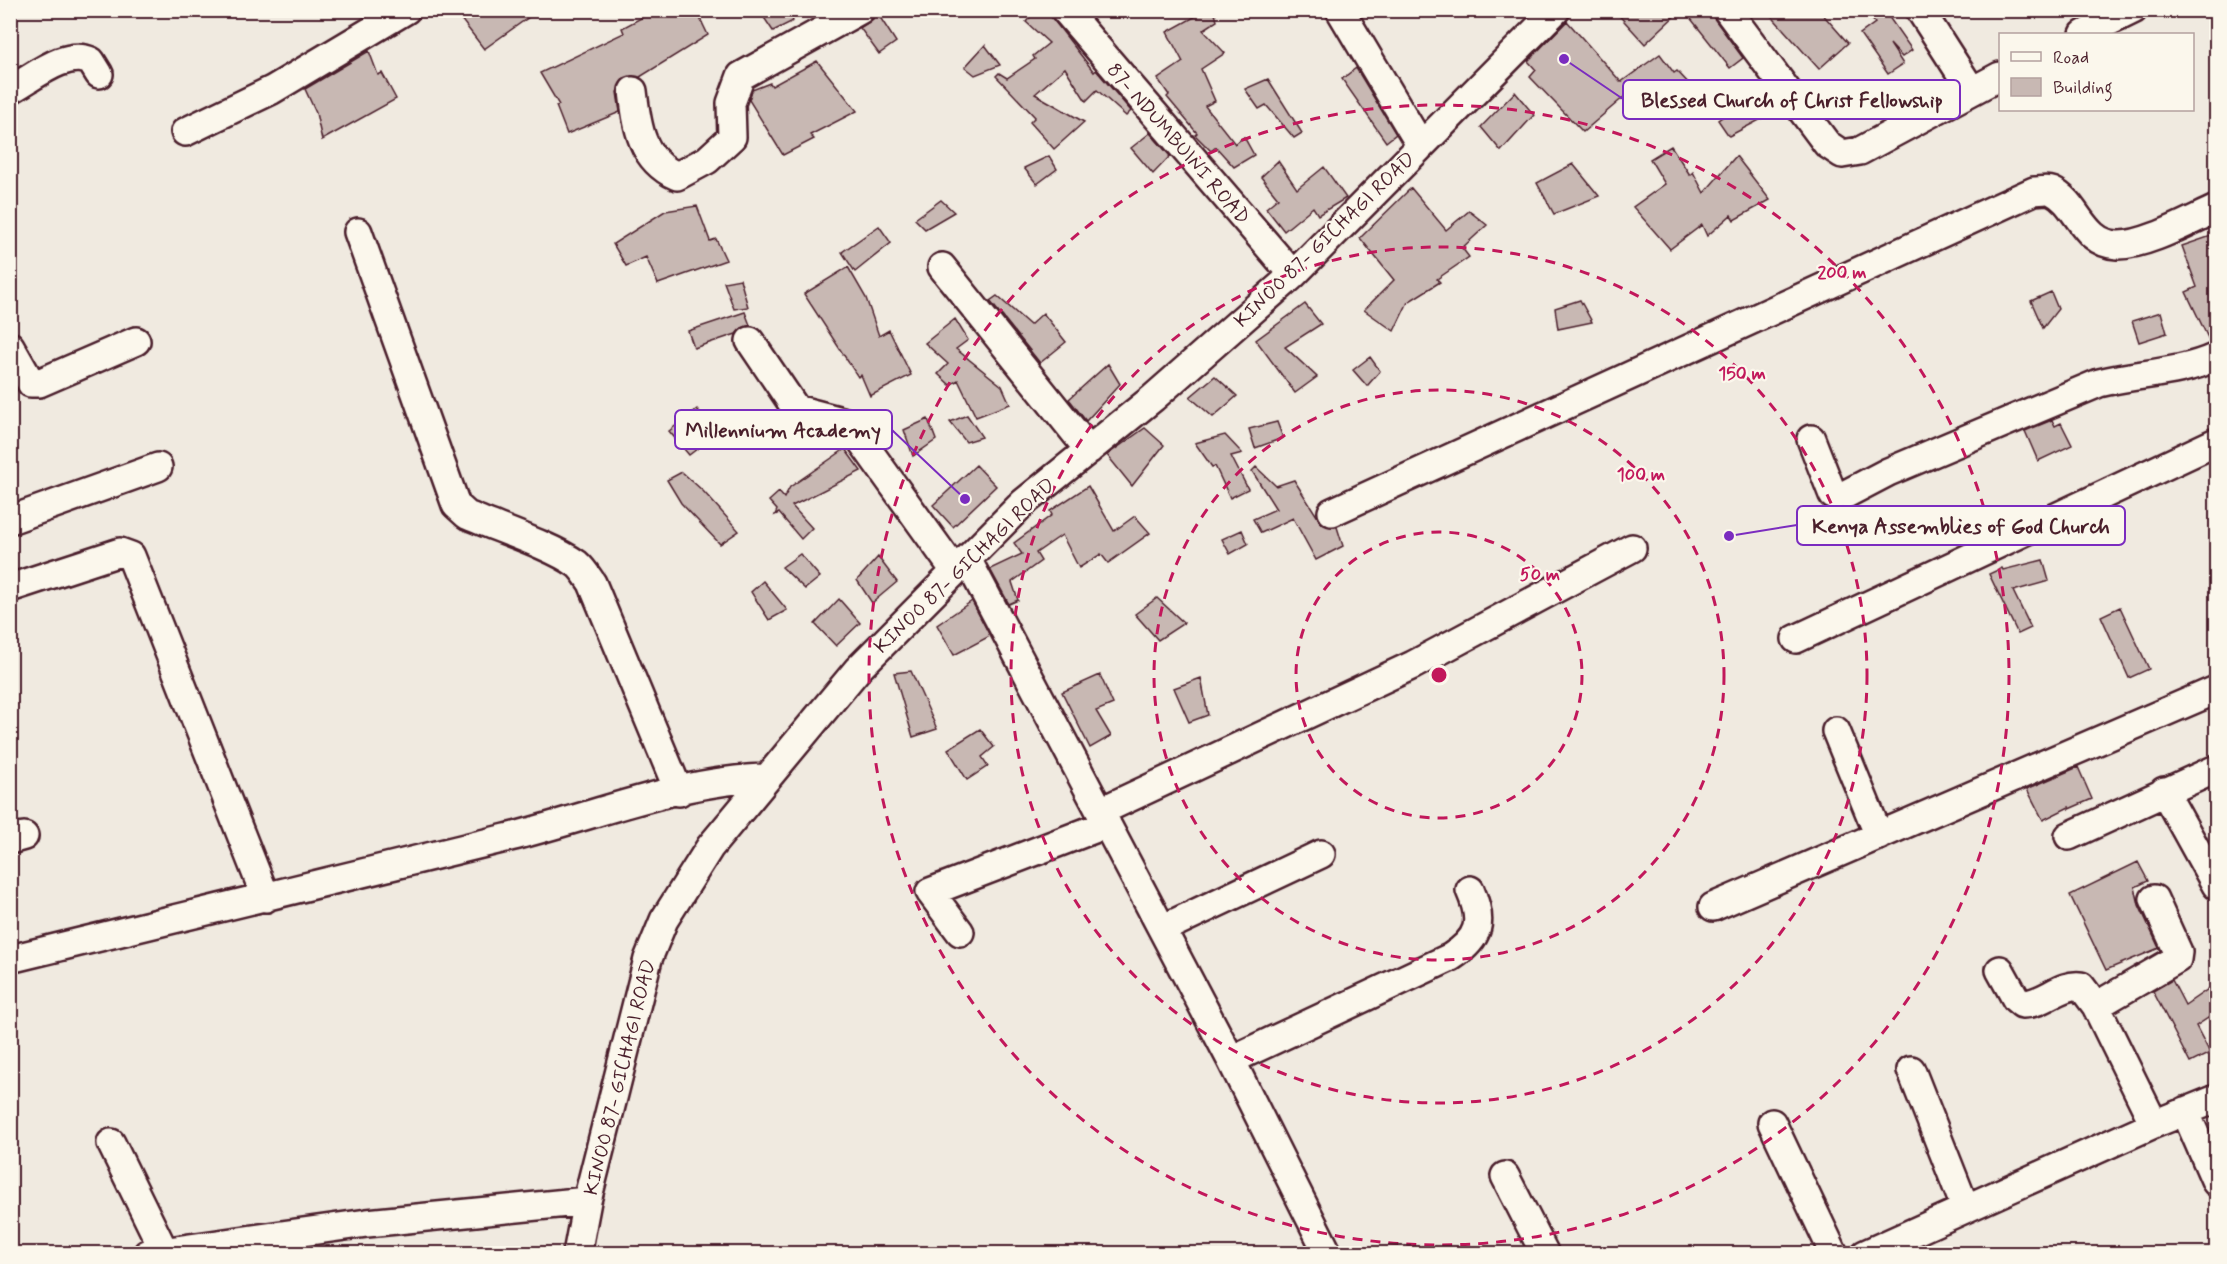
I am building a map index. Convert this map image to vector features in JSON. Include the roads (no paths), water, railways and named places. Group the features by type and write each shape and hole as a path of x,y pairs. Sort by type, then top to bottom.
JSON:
{"street":[{"path":"185,132 272,90 406,10"},
{"path":"633,91 636,122 644,146 660,168 677,176 707,160 732,137 731,103 741,76 860,10"},
{"name":"87- NDUMBUINI ROAD","path":"1065,10 1293,275"},
{"path":"1340,10 1421,146"},
{"name":"KINOO 87- GICHAGI ROAD","path":"577,1254 587,1201 648,958 664,920 710,847 858,669 1023,503 1089,450 1293,275 1556,10"},
{"path":"1727,10 1827,144 1842,154 1860,151 1999,77"},
{"path":"1920,10 1972,91"},
{"path":"2086,33 2117,14"},
{"path":"10,90 62,61 74,58 91,61 99,74"},
{"path":"1332,512 2034,191 2050,190 2062,198 2079,221 2100,241 2118,245 2139,241 2217,209"},
{"path":"358,232 456,505 467,515 560,555 577,564 585,572 592,583 679,792"},
{"path":"942,267 1089,450"},
{"path":"10,346 31,383 45,381 136,341"},
{"path":"750,341 796,409 842,421 855,432 961,565 1104,817 1231,1060 1328,1254"},
{"path":"1811,438 1833,495 1846,494 1899,468 2098,383 2131,375 2182,370 2217,357"},
{"path":"1796,639 2217,442"},
{"path":"10,519 158,467"},
{"path":"960,932 930,892 1104,817 1413,665 1632,548"},
{"path":"10,588 120,552 131,556 266,898"},
{"path":"1713,907 2217,690"},
{"path":"1836,731 1879,836"},
{"path":"2069,836 2164,791 2217,769"},
{"path":"10,959 266,898 734,778 767,778"},
{"path":"2164,791 2217,885"},
{"path":"1162,929 1321,854"},
{"path":"1231,1060 1466,948 1475,938 1478,926 1476,904 1470,890"},
{"path":"2096,1006 2177,959 2178,952 2154,899"},
{"path":"2000,970 2016,999 2022,1004 2033,1002 2074,985 2082,986 2096,1006 2154,1124"},
{"path":"1911,1070 1965,1207"},
{"path":"1865,1254 1965,1207 2154,1124 2217,1099"},
{"path":"2185,1111 2217,1182"},
{"path":"1772,1123 1834,1254"},
{"path":"111,1143 156,1252 367,1223 587,1201"},
{"path":"1505,1176 1545,1254"}],"place":[{"name":"Blessed Church of Christ Fellowship","path":"1564,59"},
{"name":"Millennium Academy","path":"965,499"},
{"name":"Kenya Assemblies of God Church","path":"1729,536"}]}
